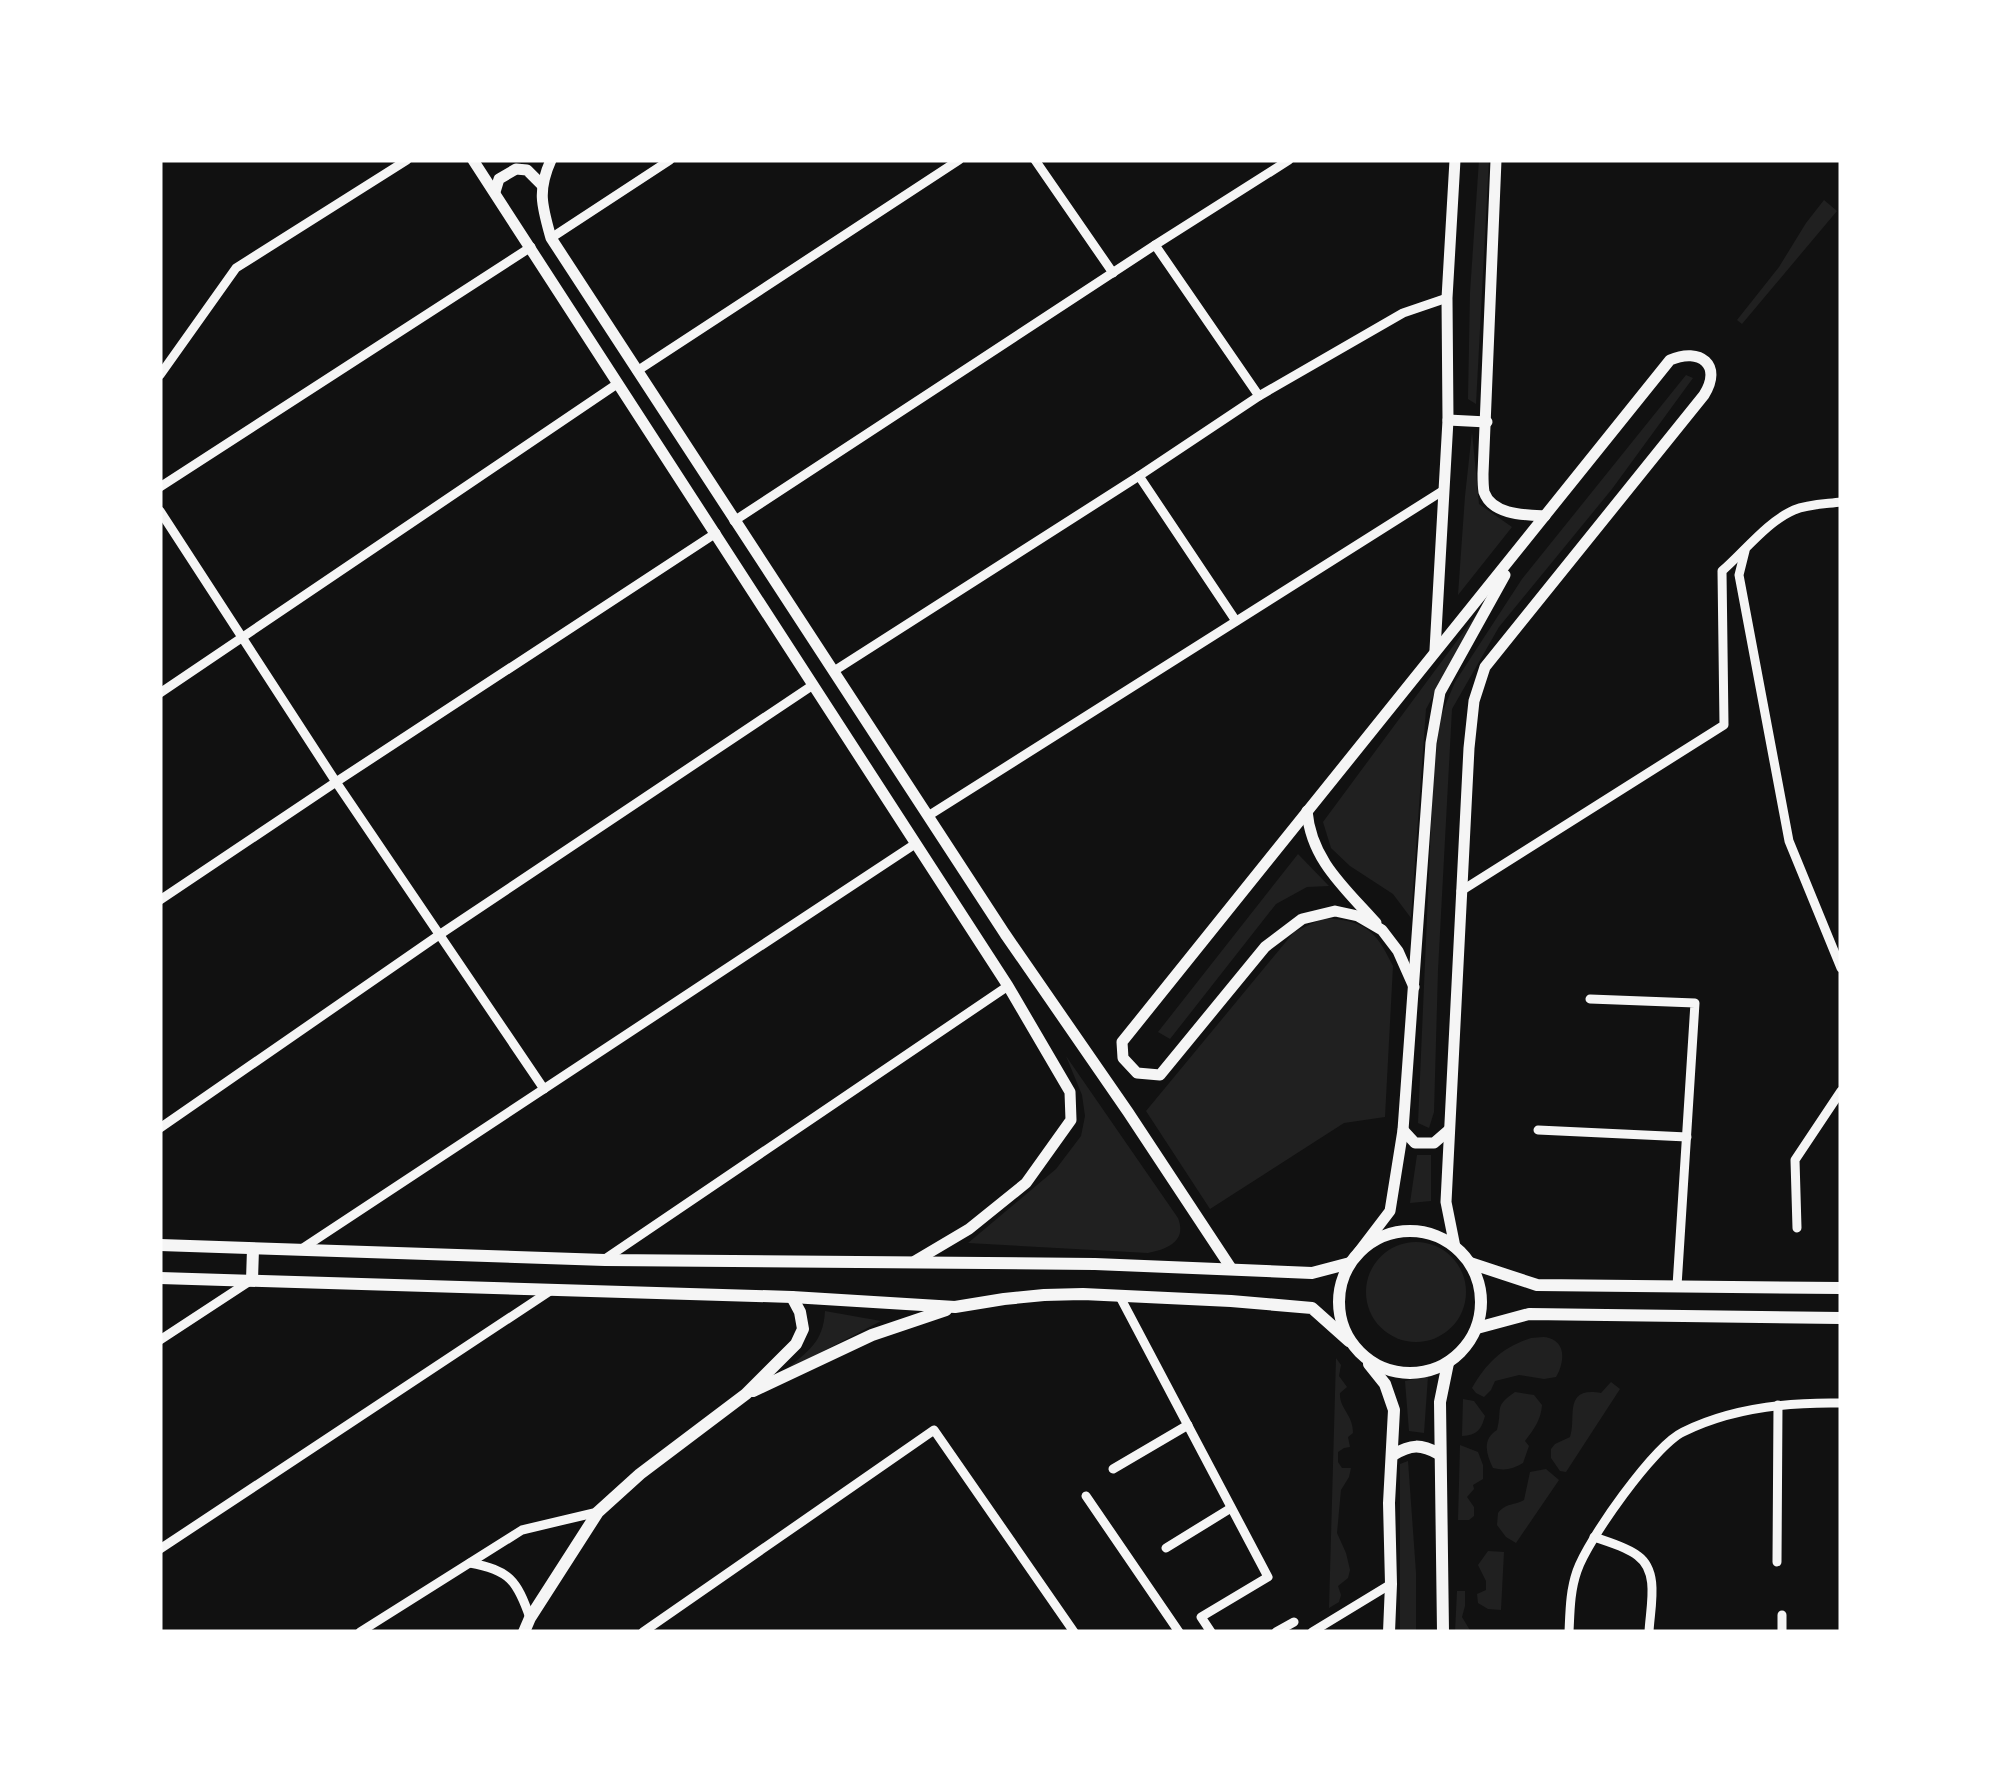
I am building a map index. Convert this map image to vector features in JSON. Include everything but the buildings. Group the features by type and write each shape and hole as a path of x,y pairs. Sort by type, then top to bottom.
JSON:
{"main road":[{"path":"1349,1341 1340,1320 1338,1298 1343,1276 1371,1242 1392,1233 1414,1230 1436,1235 1470,1263 1479,1284 1481,1306 1476,1328 1465,1348 1428,1372 1406,1374 1383,1369 1364,1358"},
{"path":"160,1245 605,1260 915,1261 1312,1273 1354,1258"},
{"path":"252,1280 253,1249"},
{"path":"1470,1263 1537,1285 1841,1288"},
{"path":"160,1278 553,1289 955,1307"},
{"path":"1591,1314 1585,1306 1585,1295 1595,1285"},
{"path":"746,1394 872,1335 955,1307 1004,1299 1120,1295 1312,1308 1349,1341 1385,1384 1394,1410 1389,1632"},
{"path":"524,1632 598,1512 640,1474 746,1394 796,1344 802,1329 800,1312 792,1298"},
{"path":"1476,1328 1529,1314 1841,1318"},
{"path":"1444,1632 1439,1454 1440,1402 1448,1362"},
{"path":"1393,1455 1409,1446 1424,1446 1439,1454"}],"street":[{"path":"160,376 236,268 407,160"},
{"path":"474,160 1008,986 1070,1092 1070,1120 1026,1183 969,1230 915,1261"},
{"path":"551,160 541,202 551,238 928,816 1231,1268"},
{"path":"551,238 670,160"},
{"path":"636,371 959,160"},
{"path":"1035,160 1114,272"},
{"path":"734,521 1289,160"},
{"path":"1434,652 1448,420 1447,298 1454,160"},
{"path":"1496,160 1484,493 1502,510 1545,516"},
{"path":"496,192 499,179 516,169 527,170 542,185"},
{"path":"1155,245 1259,396"},
{"path":"160,487 531,248"},
{"path":"834,672 1259,396 1402,313 1447,298"},
{"path":"1382,930 1358,916 1335,911 1302,919 1266,947 1160,1075 1137,1073 1124,1058 1122,1042 1670,360 1691,354 1702,357 1712,376 1710,386 1485,666 1474,702 1446,1202 1455,1247"},
{"path":"160,693 617,384"},
{"path":"1448,420 1487,422"},
{"path":"1139,476 1236,621"},
{"path":"928,816 1444,490"},
{"path":"1461,890 1724,725 1722,570 1766,528 1796,509 1841,502"},
{"path":"160,511 336,782 544,1089"},
{"path":"160,900 716,533"},
{"path":"1354,1258 1390,1211 1403,1130 1431,742 1440,692 1519,550"},
{"path":"1746,550 1739,575 1789,842 1841,968"},
{"path":"160,1128 439,935 814,685"},
{"path":"1308,810 1313,844 1330,871 1398,952 1414,987"},
{"path":"300,1250 915,844"},
{"path":"983,948 1006,934"},
{"path":"605,1260 1008,986"},
{"path":"1590,999 1696,1003 1677,1286"},
{"path":"1797,1228 1795,1160 1841,1091"},
{"path":"1403,1130 1415,1143 1434,1143 1449,1130"},
{"path":"1538,1130 1687,1137"},
{"path":"160,1340 252,1280"},
{"path":"160,1549 553,1289"},
{"path":"1120,1295 1268,1577 1201,1618 1211,1632"},
{"path":"1569,1632 1570,1598 1594,1536 1640,1472 1680,1433 1739,1412 1778,1405 1841,1403"},
{"path":"1778,1405 1778,1562"},
{"path":"1113,1470 1188,1425"},
{"path":"644,1632 934,1430 1074,1632"},
{"path":"1086,1496 1179,1632"},
{"path":"1166,1548 1231,1508"},
{"path":"360,1632 522,1530 598,1512"},
{"path":"1594,1536 1637,1554 1647,1565 1652,1579 1650,1632"},
{"path":"470,1563 494,1568 514,1582 530,1618"},
{"path":"1312,1632 1391,1584"},
{"path":"1782,1615 1782,1632"},
{"path":"1276,1632 1294,1622"}],"shaded area":[{"path":"1479,160 1489,160 1476,404 1468,399"},
{"path":"1824,200 1837,211 1742,324 1737,320"},
{"path":"1686,375 1693,378 1612,489 1499,627 1452,709 1434,1112 1429,1128 1418,1123 1433,780 1440,718 1455,682 1522,579"},
{"path":"1472,432 1479,504 1512,527 1458,595 1465,496"},
{"path":"1479,611 1426,709 1411,918 1393,894 1350,866 1331,848 1323,822"},
{"path":"1298,854 1329,886 1307,887 1276,904 1170,1039 1158,1032"},
{"path":"1324,918 1367,929 1393,966 1385,1117 1344,1123 1210,1209 1146,1111 1294,932"},
{"path":"1066,1056 1178,1218 1180,1233 1169,1246 1148,1253 968,1243 1056,1169 1081,1136 1085,1116 1082,1095"},
{"path":"1417,1155 1431,1155 1431,1201 1410,1203"},
{"path":"1416,1242 1435,1246 1451,1257 1462,1273 1466,1292 1462,1311 1451,1327 1435,1338 1416,1342 1397,1338 1381,1327 1370,1311 1366,1292 1370,1273 1381,1257 1397,1246"},
{"path":"825,1311 881,1321 785,1371 818,1339"},
{"path":"1547,1337 1559,1345 1562,1361 1556,1377 1519,1375 1495,1381 1484,1397 1476,1393 1472,1388 1490,1363 1512,1346 1531,1338"},
{"path":"1336,1358 1341,1365 1339,1376 1347,1387 1340,1393 1340,1399 1353,1433 1348,1437 1350,1447 1338,1452 1342,1468 1351,1468 1341,1490 1337,1533 1350,1570 1348,1578 1338,1586 1339,1602 1329,1608"},
{"path":"1428,1376 1424,1433 1409,1431 1405,1381"},
{"path":"1611,1382 1620,1389 1566,1472 1560,1471 1551,1458 1551,1449 1570,1437 1576,1399 1589,1392 1601,1393"},
{"path":"1515,1392 1534,1395 1542,1405 1540,1415 1525,1441 1529,1446 1523,1463 1509,1469 1493,1468 1487,1442 1497,1430 1501,1405"},
{"path":"1463,1399 1474,1401 1485,1416 1478,1431 1462,1436"},
{"path":"1460,1445 1478,1452 1483,1465 1483,1479 1473,1485 1467,1497 1474,1507 1474,1516 1469,1520 1458,1520"},
{"path":"1408,1461 1416,1632 1400,1632 1400,1464"},
{"path":"1546,1469 1559,1480 1516,1543 1497,1525 1498,1513 1524,1500 1530,1472"},
{"path":"1488,1551 1504,1552 1501,1610 1478,1603 1477,1594 1486,1590 1486,1581 1478,1565"},
{"path":"1457,1591 1465,1591 1462,1617 1471,1632 1455,1632"}]}
